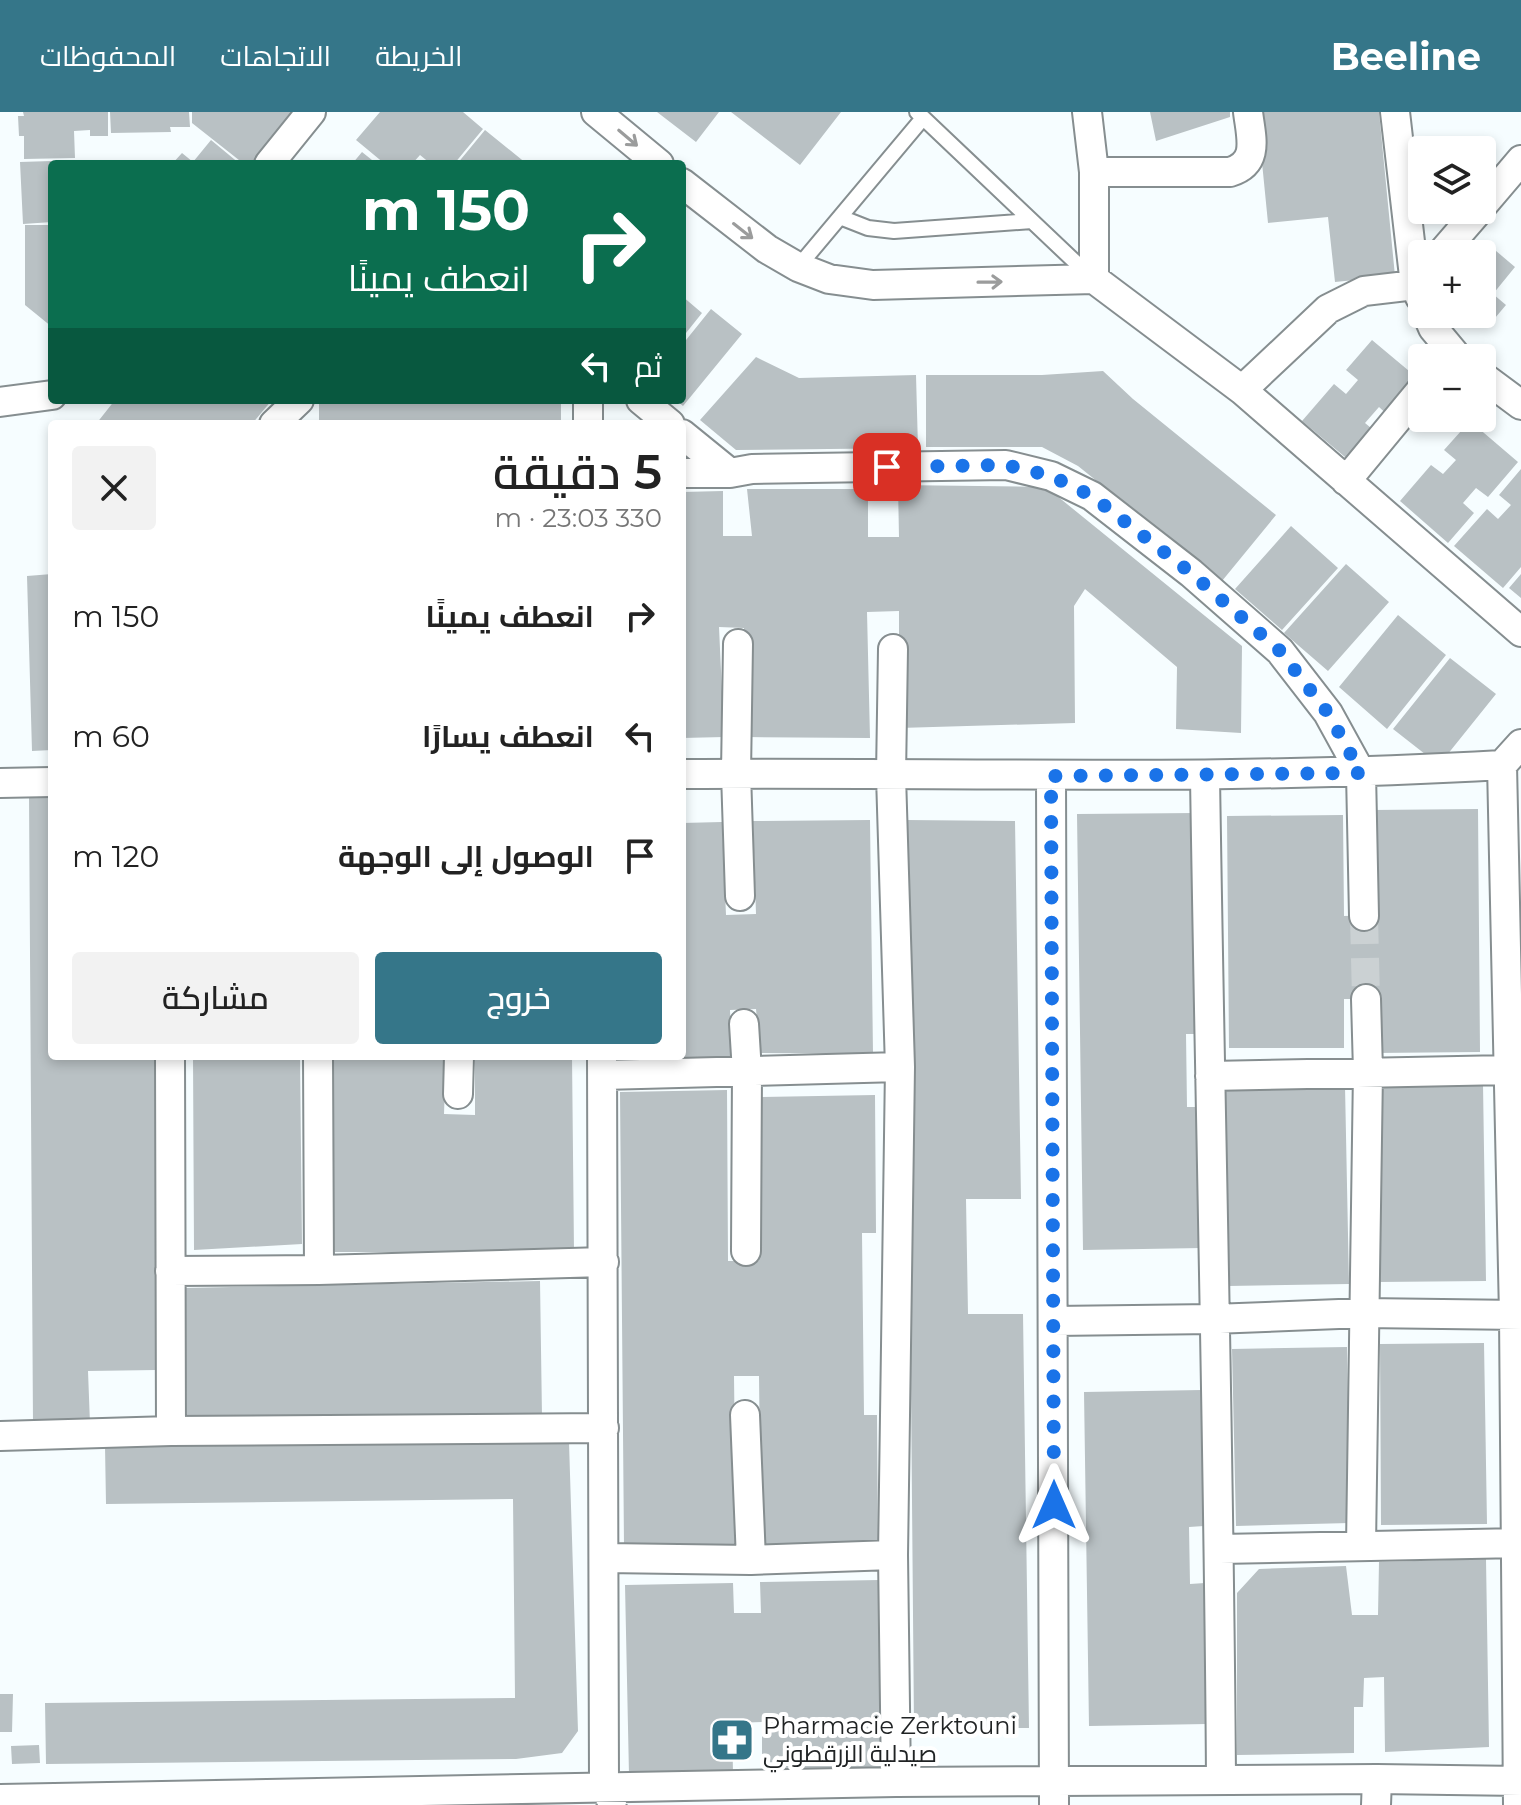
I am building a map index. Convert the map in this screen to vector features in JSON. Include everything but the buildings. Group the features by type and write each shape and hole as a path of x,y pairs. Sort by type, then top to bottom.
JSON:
{"street":[{"path":"272,160 311,112"},
{"path":"596,112 654,160"},
{"path":"1087,112 1094,172 1094,279"},
{"path":"1094,172 1230,172 1242,169 1250,158 1248,112"},
{"path":"1395,112 1413,240"},
{"path":"1496,189 1521,160"},
{"path":"686,186 767,249 798,267 829,279 873,285 1094,279 1242,390 1521,632"},
{"path":"1453,240 1466,224"},
{"path":"1242,390 1328,309 1364,291 1408,289"},
{"path":"1496,386 1521,405"},
{"path":"0,402 48,396"},
{"path":"279,420 297,404"},
{"path":"646,404 665,420"},
{"path":"1346,481 1408,406"},
{"path":"686,437 730,473"},
{"path":"686,473 1006,465 1051,476 1092,496 1191,573 1280,651 1328,713 1361,773 1364,916"},
{"path":"738,644 736,773 740,896"},
{"path":"893,649 891,776 900,1067 893,1555 896,1782"},
{"path":"0,1799 609,1796 896,1782 1054,1793 1221,1780 1376,1792 1519,1789 1512,754 1361,773 1205,776 686,774"},
{"path":"1051,776 1054,1793"},
{"path":"1205,776 1213,1319 1220,1549 1221,1780"},
{"path":"0,783 48,782"},
{"path":"1361,1546 1368,1071 1366,999"},
{"path":"744,1024 747,1072 746,1251"},
{"path":"170,1060 171,1431"},
{"path":"318,1060 319,1270"},
{"path":"458,1094 459,1060"},
{"path":"609,1796 602,1065 747,1072 900,1067"},
{"path":"1210,1076 1368,1071 1513,1080"},
{"path":"170,1271 604,1262"},
{"path":"1054,1321 1364,1313 1518,1315"},
{"path":"745,1415 751,1560"},
{"path":"0,1436 171,1431 604,1428"},
{"path":"1220,1549 1519,1543"},
{"path":"605,1558 751,1560 893,1555"}],"lane":[{"path":"798,267 920,115 1094,279"},
{"path":"840,217 868,228 894,231 1032,221"}],"tunnel":[{"path":"1364,916 1366,999"}],"place":[{"name":"Pharmacie Zerktouni صيدلية الزرقطوني","path":"732,1740"}],"route":[{"path":"887,467 1006,465 1051,476 1092,496 1191,573 1280,651 1328,713 1361,773 1051,776 1054,1505"}]}
